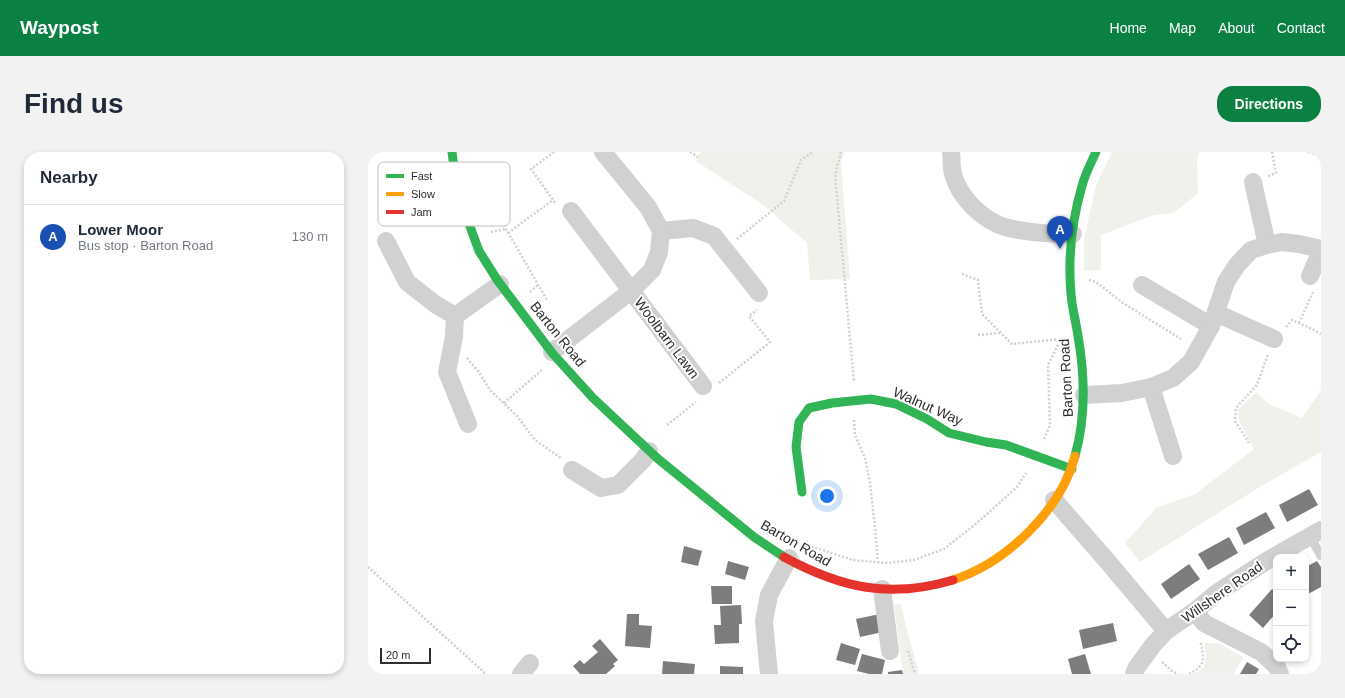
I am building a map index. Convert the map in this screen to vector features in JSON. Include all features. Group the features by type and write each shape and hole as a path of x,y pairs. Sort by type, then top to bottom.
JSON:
{"street":[{"name":"Barton Road","path":"452,152 453,162"},
{"path":"603,152 648,207 661,231 693,228 714,236 759,293"},
{"path":"951,152 952,173 959,190 969,204 984,216 1004,227 1073,234"},
{"name":"Barton Road","path":"469,226 480,252 500,284 554,355 596,401 692,489 765,544 822,576 852,585 896,590 939,583 965,575 992,562 1014,546 1029,530 1054,500 1072,469 1079,448 1083,423 1084,395 1079,339 1071,296 1070,258 1081,187 1096,152"},
{"path":"1253,182 1267,244"},
{"name":"Woolbarn Lawn","path":"571,211 705,391"},
{"name":"Woolbarn Lawn","path":"554,355 631,291 652,270 659,252 661,231"},
{"path":"386,241 407,282 435,304 455,316"},
{"path":"1084,395 1122,393 1152,387 1173,378 1191,362 1214,320 1226,282 1237,265 1251,250 1267,244 1282,242 1299,244 1321,250 1312,282"},
{"path":"455,316 500,284"},
{"path":"1142,285 1214,320 1274,339"},
{"path":"455,316 453,343 447,372 468,424"},
{"path":"1152,387 1173,456"},
{"name":"Walnut Way","path":"802,492 796,447 799,422 809,408 856,400 871,399 896,404 927,419 949,433 1006,445 1072,469"},
{"path":"572,470 601,488 618,485 643,460 649,451"},
{"name":"Willshere Road","path":"1054,500 1166,631"},
{"name":"Willshere Road","path":"1134,674 1137,667 1153,645 1166,631 1195,611 1218,592 1268,560 1316,533"},
{"path":"769,674 764,621 769,595 790,558"},
{"path":"882,589 890,651"},
{"path":"1195,611 1204,623 1261,652 1277,667 1280,674"}],"lane":[{"path":"1316,533 1321,556"}],"path":[{"path":"554,152 531,169 562,212 571,211"},
{"path":"690,152 698,157"},
{"path":"724,248 784,201 801,160 813,152"},
{"path":"841,152 835,175 856,400 855,435 865,458 870,483 876,528 878,562"},
{"path":"1253,182 1276,172 1272,152"},
{"path":"1310,152 1321,157"},
{"path":"508,233 553,200"},
{"path":"505,226 547,300"},
{"path":"488,232 506,229"},
{"path":"962,274 978,280 982,314 1012,344 1061,339"},
{"path":"1071,279 1084,279 1096,282 1123,303 1180,339"},
{"path":"1299,323 1312,282"},
{"path":"667,425 705,391 770,342 749,316 767,303 759,293"},
{"path":"1249,443 1235,421 1236,408 1257,385 1274,339 1292,320 1321,334"},
{"path":"804,543 853,560 887,563 914,560 944,549 977,523 1017,488 1037,456 1050,425 1048,365 1061,339 1060,331"},
{"path":"978,335 1001,333"},
{"path":"453,343 478,370 490,390 517,416 534,440 566,461 572,470"},
{"path":"504,403 554,355"},
{"path":"368,567 486,674"},
{"path":"1189,674 1195,671 1203,663 1204,655 1200,641"}],"shaded area":[{"path":"701,152 844,152 841,162 850,279 810,280 807,243 763,205 696,161"},
{"path":"1112,152 1199,152 1197,160 1198,193 1174,213 1154,215 1101,235 1101,270 1084,271 1084,239 1096,185"},
{"path":"1321,390 1321,452 1263,485 1140,562 1125,543 1156,508 1195,494 1254,449 1239,421 1238,410 1256,392 1269,404 1302,418"},
{"path":"901,604 919,674 903,674 894,605"},
{"path":"1204,643 1219,643 1243,657 1234,674 1195,674 1204,667 1206,657"}],"building":[{"path":"1309,489 1318,505 1287,522 1279,505"},
{"path":"1266,512 1275,528 1244,545 1236,528"},
{"path":"1229,537 1238,553 1208,570 1198,554"},
{"path":"684,546 702,551 698,566 681,562"},
{"path":"728,561 749,567 745,580 725,574"},
{"path":"1317,561 1321,567 1321,587 1309,593 1309,590 1309,565"},
{"path":"1189,564 1200,579 1171,599 1161,584"},
{"path":"711,586 732,586 732,604 712,604"},
{"path":"1272,589 1273,616 1263,628 1249,615"},
{"path":"741,605 742,624 739,624 739,643 715,644 714,625 721,625 720,606"},
{"path":"627,614 639,614 639,625 652,626 650,648 625,646"},
{"path":"880,614 883,632 860,637 856,619"},
{"path":"1113,623 1117,641 1083,649 1079,630"},
{"path":"600,639 618,660 613,664 615,666 606,674 580,674 573,666 580,660 584,664 598,652 592,646"},
{"path":"841,643 860,649 855,665 836,660"},
{"path":"862,654 885,660 882,674 869,674 857,671"},
{"path":"1085,654 1091,674 1072,674 1068,659"},
{"path":"663,661 695,664 694,674 662,674"},
{"path":"1247,662 1259,669 1256,674 1240,674"},
{"path":"720,666 743,667 743,674 720,674"},
{"path":"902,670 903,674 888,674 888,672"}],"traffic: fast":[{"path":"452,152 453,162"},
{"path":"1075,456 1079,441 1083,411 1083,381 1072,299 1070,267 1073,226 1076,212 1085,177 1096,152"},
{"path":"470,226 479,251 498,281 553,354 593,398 657,458 754,537 784,557"},
{"path":"802,492 796,447 799,422 809,408 832,403 871,399 896,404 927,419 949,433 1006,445 1072,469"}],"traffic: slow":[{"path":"953,580 973,572 992,561 1011,548 1029,532 1057,496 1068,476 1075,456"}],"traffic: jam":[{"path":"784,557 805,568 826,576 846,583 866,587 908,589 930,586 953,580"}],"place":[{"name":"Lower Moor","path":"1060,249"}]}
